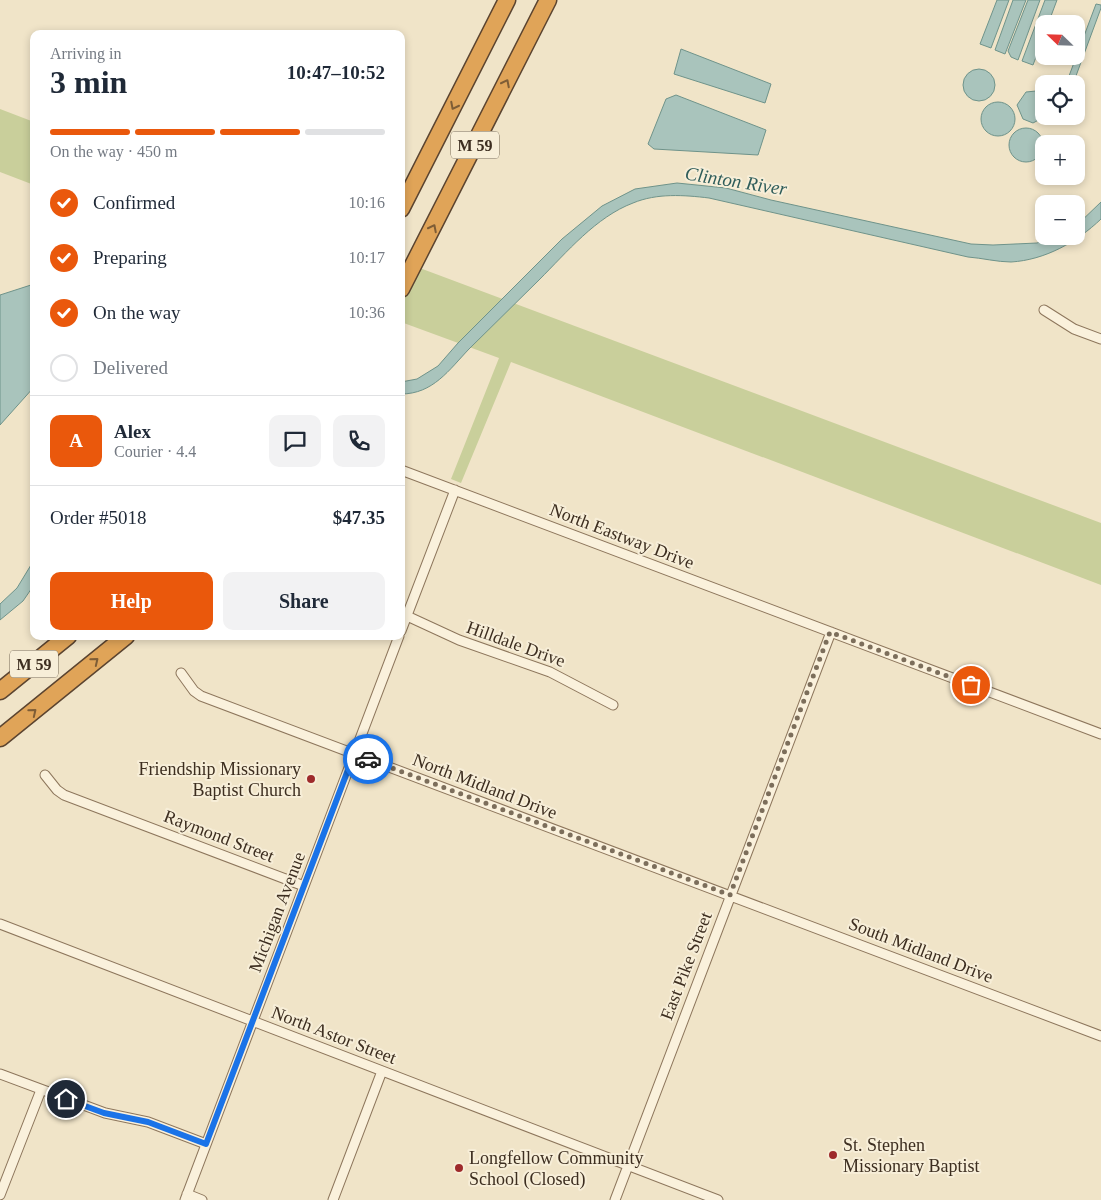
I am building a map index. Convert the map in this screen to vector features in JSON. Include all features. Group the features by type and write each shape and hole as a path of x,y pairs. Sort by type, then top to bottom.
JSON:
{"highway":[{"name":"M 59","path":"405,201 507,0"},
{"name":"M 59","path":"405,281 548,0"},
{"path":"539,18 554,9 560,0"},
{"name":"M 59","path":"0,691 63,640"},
{"name":"M 59","path":"0,738 121,640"}],"street":[{"path":"1044,310 1074,329 1101,339"},
{"name":"North Eastway Drive","path":"405,471 1101,734"},
{"path":"405,616 455,490"},
{"name":"Hilldale Drive","path":"405,619 550,672 613,705"},
{"name":"East Pike Street","path":"615,1200 830,632"},
{"name":"Michigan Avenue","path":"186,1197 397,640"},
{"name":"North Midland Drive","path":"181,673 194,691 201,696 730,895"},
{"name":"Raymond Street","path":"45,775 57,790 64,795 304,886"},
{"name":"South Midland Drive","path":"730,895 1101,1036"},
{"name":"North Astor Street","path":"0,924 628,1165 707,1198 718,1200"},
{"path":"333,1200 382,1071"},
{"path":"0,1074 104,1113 148,1122 206,1144"},
{"path":"0,1195 41,1090"},
{"path":"186,1197 202,1200"}],"green space":[{"path":"0,109 30,120 30,183 0,172"},
{"path":"405,262 1101,523 1101,585 511,362 461,483 451,479 499,358 405,323"}],"water":[{"path":"997,0 1009,0 991,48 980,44"},
{"path":"1013,0 1026,0 1005,54 995,50"},
{"path":"1028,0 1040,0 1018,60 1011,57 1008,51"},
{"path":"1045,0 1057,0 1051,15 1039,15"},
{"path":"1096,4 1101,5 1085,51 1085,33"},
{"path":"1035,27 1035,60 1033,65 1022,61"},
{"path":"681,49 771,84 765,103 674,74"},
{"path":"1073,65 1080,65 1076,75 1069,75"},
{"path":"979,69 985,70 990,74 994,79 994,91 990,96 985,100 979,101 973,100 968,96 964,91 963,85 964,79 968,74 973,70"},
{"path":"1035,91 1035,122 1033,123 1023,119 1017,105 1026,92"},
{"path":"676,95 766,130 758,155 654,149 648,144 666,99"},
{"path":"998,102 1010,107 1015,119 1010,131 998,136 986,131 981,119 986,107"},
{"path":"1026,128 1039,135 1035,135 1035,158 1026,162 1014,157 1009,145 1014,133"},
{"path":"677,183 726,188 771,200 971,244 1035,243 1035,245 1066,245 1036,258 1006,262 968,257 709,198 671,196 642,200 619,209 594,226 440,379 422,390 405,394 405,381 417,379 438,366 458,343 562,239 602,206 635,189"},
{"path":"1101,202 1101,219 1085,233 1085,217"},
{"path":"30,285 30,391 0,425 0,295"},
{"path":"30,567 30,591 23,601 0,620 0,604 17,588"}],"way so far":[{"path":"368,759 730,895 830,632 971,685"}],"place":[{"name":"Friendship Missionary Baptist Church","path":"311,779"},
{"name":"St. Stephen Missionary Baptist","path":"833,1155"},
{"name":"Longfellow Community School (Closed)","path":"459,1168"}],"route":[{"path":"66,1099 104,1113 148,1122 206,1144 354,754 368,759"}],"water label":[{"name":"Clinton River","path":"736,181"}]}
